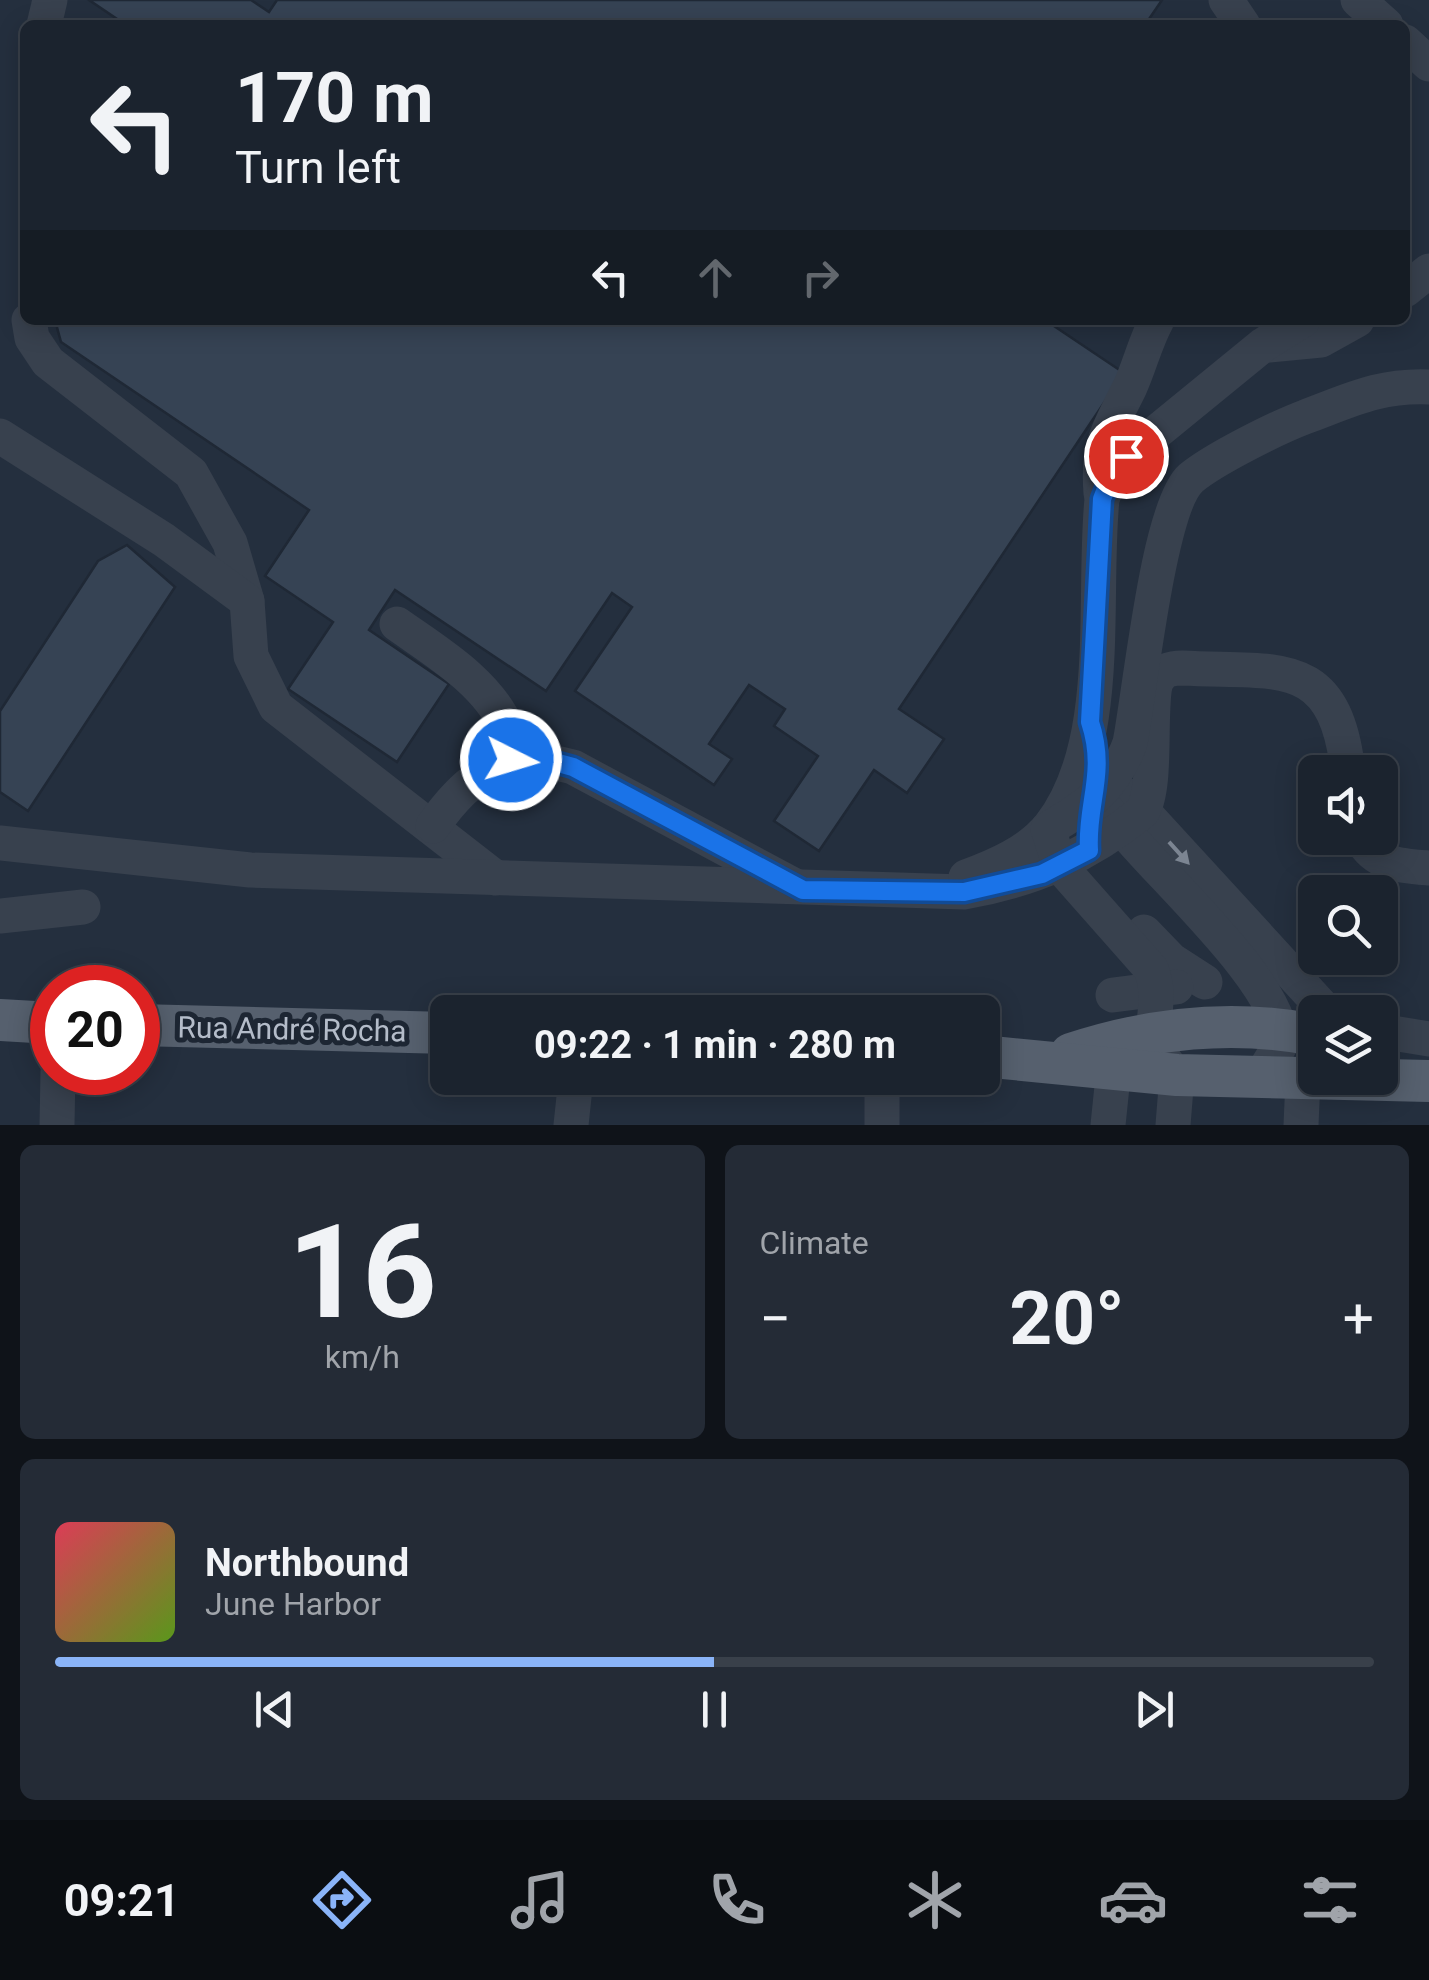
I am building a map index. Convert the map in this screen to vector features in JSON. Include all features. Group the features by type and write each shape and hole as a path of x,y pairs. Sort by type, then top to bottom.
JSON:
{"main road":[{"path":"1052,1060 1283,998"},
{"path":"0,1020 30,1022"},
{"name":"Rua André Rocha","path":"160,1026 430,1032"},
{"path":"1398,1055 1429,1063"},
{"path":"1000,1057 1176,1075 1298,1080"},
{"path":"1398,1082 1429,1082"}],"street":[{"path":"1358,0 1380,20"},
{"path":"1410,47 1429,64"},
{"path":"30,325 32,338 48,362 192,474 230,543 247,601 250,656 276,707 292,724 433,826 496,878"},
{"path":"1048,829 1081,770 1090,722 1102,499 1098,463 1107,425 1130,387 1155,325"},
{"path":"1102,499 1114,468 1126,456 1263,345 1294,325"},
{"path":"1263,345 1321,340 1348,325"},
{"path":"1075,858 1130,743 1165,538 1180,492 1191,478 1296,420 1390,386 1429,386"},
{"path":"0,436 164,540 247,601"},
{"path":"397,624 456,666 483,695 507,728 511,760"},
{"path":"1144,648 1182,668"},
{"path":"0,843 250,870 964,892 1018,882 1075,858 1132,821 1154,746 1156,682 1166,671 1182,668 1289,673 1314,683 1344,734 1346,755"},
{"path":"1090,722 1106,789 1283,998 1278,1052 1260,1078"},
{"path":"433,826 448,804 511,760 540,758 573,767 803,890"},
{"path":"912,892 998,866 1106,789"},
{"path":"1048,829 1171,960 1204,982"},
{"path":"1374,855 1394,865 1429,868"},
{"path":"1075,858 1152,969 1129,988"},
{"path":"0,916 83,907"},
{"path":"1129,988 1204,982 1283,998"},
{"path":"1129,988 1161,1059 1176,1075 1174,1125"},
{"path":"1398,1033 1429,1038"},
{"path":"1108,1125 1114,1067"},
{"path":"57,1125 58,1095"},
{"path":"571,1125 574,1095"},
{"path":"882,1095 882,1125"},
{"path":"1302,1125 1303,1095"}],"building":[{"path":"89,0 251,0 269,12 277,0 1162,0 1148,20 119,20"},
{"path":"56,325 1052,325 1124,373 899,709 944,739 907,793 874,770 819,851 774,821 818,756 774,726 785,709 749,685 709,744 732,759 714,785 575,691 632,607 612,593 546,691 395,590 369,630 449,684 397,762 288,689 333,622 265,576 309,510 61,342"},
{"path":"127,545 175,587 28,811 0,792 0,711 98,561"}],"route":[{"path":"511,760 540,758 573,767 803,890 964,892 1018,882 1060,866 1089,850 1098,790 1096,740 1090,722 1100,516 1114,468 1126,456"}]}
